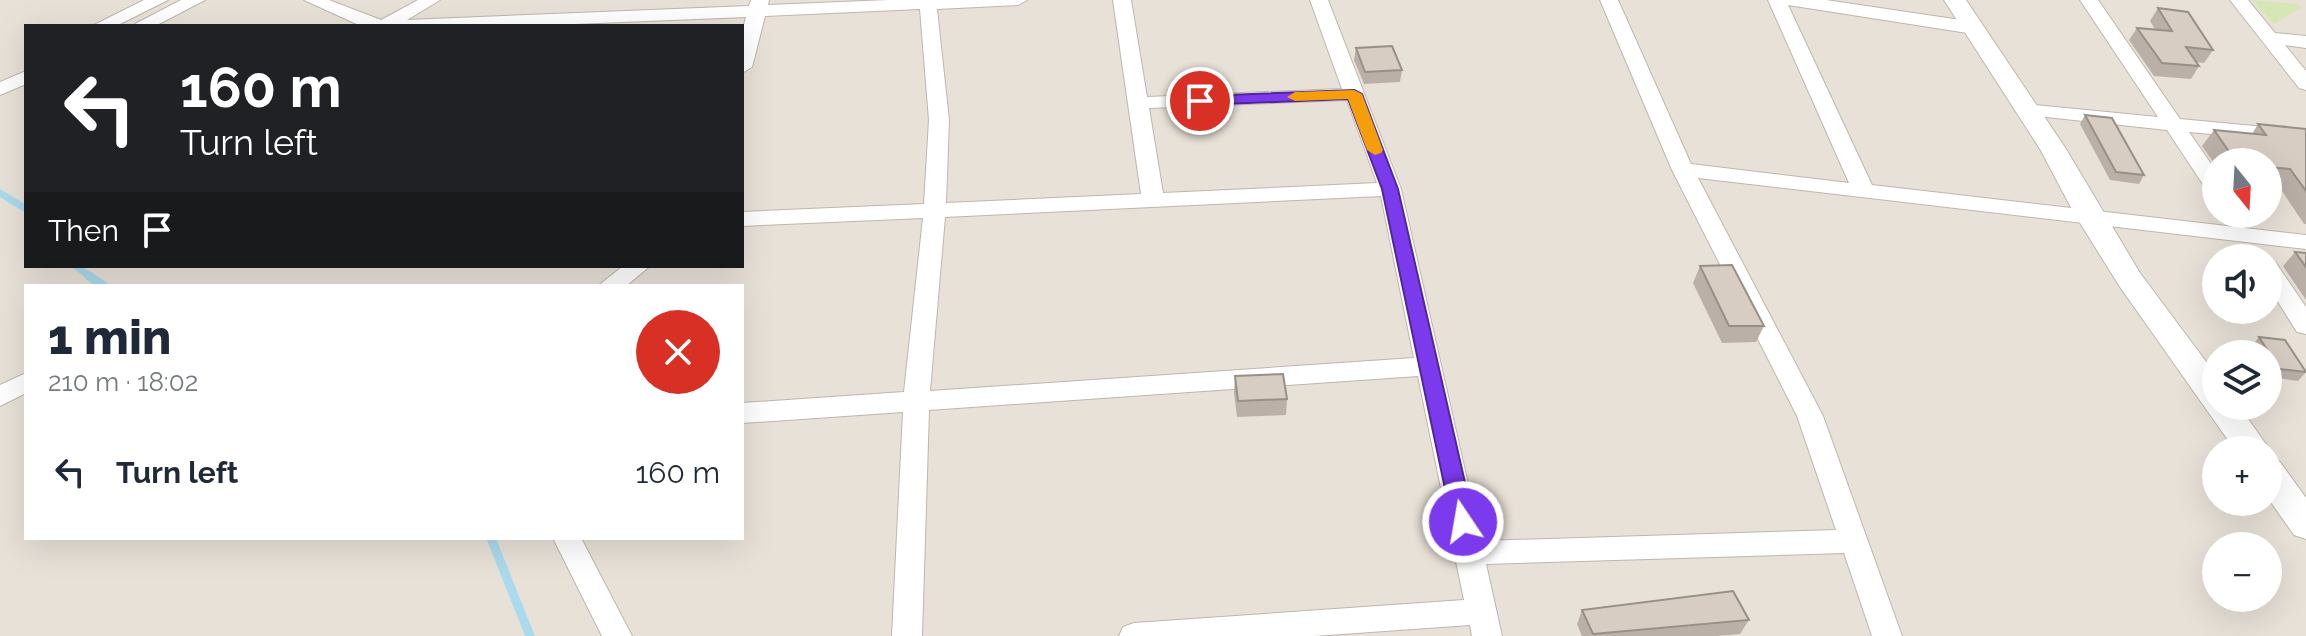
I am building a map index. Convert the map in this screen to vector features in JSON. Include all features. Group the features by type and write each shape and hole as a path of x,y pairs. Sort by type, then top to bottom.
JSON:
{"street":[{"path":"105,24 159,0"},
{"path":"143,24 196,0"},
{"path":"313,0 377,24"},
{"path":"386,24 431,0"},
{"path":"428,24 758,6 1018,0"},
{"path":"1122,0 1153,200"},
{"path":"1134,636 1484,624 1390,189 1319,0"},
{"path":"1609,0 1683,170 1810,416 1887,636"},
{"path":"1777,0 1863,189"},
{"path":"1791,0 1974,28"},
{"path":"1955,0 2053,149 2089,215 2130,280 2202,380"},
{"path":"2089,0 2202,166"},
{"path":"2239,0 2306,84"},
{"path":"907,636 916,402 935,210 939,120 929,2"},
{"path":"744,59 758,6"},
{"path":"2269,38 2306,42"},
{"path":"0,89 24,78"},
{"path":"1138,103 1354,94"},
{"path":"2025,110 2306,137"},
{"path":"1683,170 2306,242"},
{"path":"744,219 1390,189"},
{"path":"2243,228 2253,244"},
{"path":"613,284 636,268"},
{"path":"2282,289 2306,326"},
{"path":"744,413 1430,366"},
{"path":"0,397 24,383"},
{"path":"2282,491 2306,525"},
{"path":"568,540 617,636"},
{"path":"1470,553 1855,541"}],"shaded area":[{"path":"0,0 2306,0 2306,636 0,636"}],"green space":[{"path":"2252,0 2297,4 2302,7 2274,24"}],"building":[{"path":"2158,8 2188,12 2213,50 2186,47 2199,66 2162,63 2137,28 2172,31"},
{"path":"1392,46 1402,70 1365,72 1356,48"},
{"path":"2085,115 2112,118 2144,175 2116,172"},
{"path":"2258,124 2306,129 2306,191 2290,169 2282,168 2282,148 2227,148 2214,130 2266,135"},
{"path":"2295,252 2306,253 2306,267"},
{"path":"1732,265 1764,326 1729,326 1700,266"},
{"path":"2259,337 2285,340 2306,372 2282,369 2282,340 2261,340"},
{"path":"1283,374 1287,399 1238,401 1235,376"},
{"path":"1733,591 1749,620 1593,634 1582,610"}],"waterway":[{"path":"0,193 24,208"},
{"path":"79,268 92,278"},
{"path":"92,278 101,284"},
{"path":"492,540 530,636"}],"slow traffic":[{"path":"1295,97 1354,94 1375,150"}],"route":[{"path":"1200,101 1354,94 1390,189 1463,522"}]}
